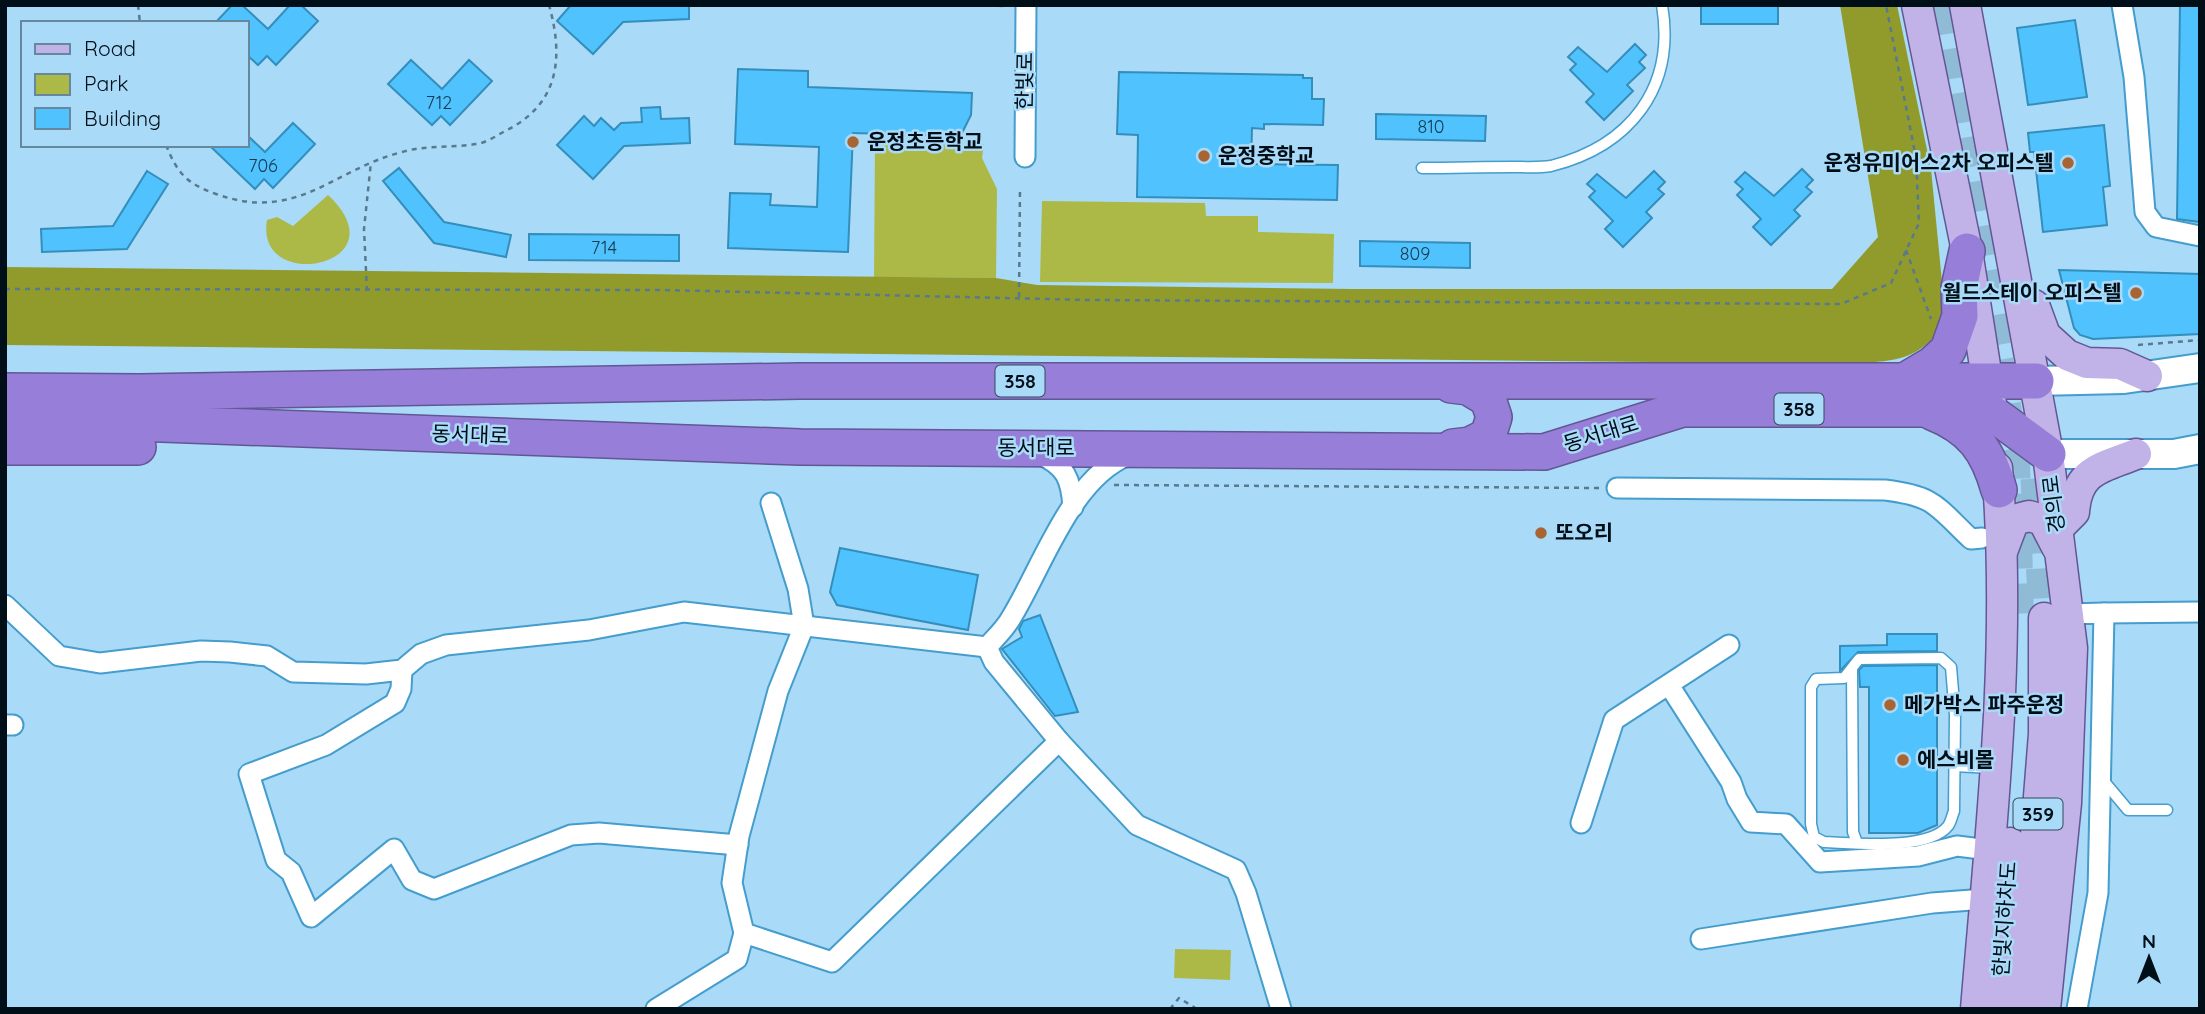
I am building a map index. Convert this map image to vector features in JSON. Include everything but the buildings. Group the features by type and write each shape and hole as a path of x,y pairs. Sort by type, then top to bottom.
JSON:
{"highway":[{"path":"1967,251 1959,288 1960,316 1948,350 1933,364 1912,396 1971,435 1991,460 1999,490"},
{"path":"5,369 800,381"},
{"name":"동서대로","path":"5,391 154,392 800,381 1421,382 1991,398 2036,381"},
{"path":"1418,451 1470,445 1488,436 1494,417 1488,399 1468,387 1421,382"},
{"name":"동서대로","path":"5,422 135,423 800,447 1544,452 1682,409 1912,396"},
{"path":"1991,398 2048,454"},
{"path":"5,447 800,447"}],"main road":[{"path":"1917,5 1967,251 1991,398 1999,490 1991,545 2001,649 1996,768 1976,1009"},
{"name":"경의로","path":"1965,5 2036,381 2058,539 2044,617 2044,733 2022,1009"},
{"path":"2011,250 2028,270 2034,306 2045,335 2056,348 2087,363 2120,364 2147,376"},
{"path":"2036,381 2147,376 2200,368"},
{"path":"2048,454 2174,454 2200,449"},
{"path":"1991,545 2007,543 2007,533 2014,520 2029,516 2043,520 2058,539 2074,512 2075,490 2083,480 2097,470 2136,454"},
{"name":"경의로","path":"2044,617 2072,648 2070,739 2045,1009"},
{"name":"한빛지하차도","path":"1999,1009 2044,617"}],"street":[{"name":"한빛로","path":"1025,157 1026,5"},
{"path":"2122,5 2134,77 2145,212 2156,228 2200,236"},
{"path":"1000,448 1037,453 1054,460 1065,470 1077,501"},
{"path":"987,647 1010,621 1077,501 1105,467 1128,455 1155,449"},
{"path":"1617,488 1885,489 1912,493 1929,499 1970,539 1991,545"},
{"path":"656,1009 737,958 744,933 732,883 738,845 778,691 804,626 798,589 771,503"},
{"path":"5,605 59,656 100,663 201,651 267,656 293,672 366,674 402,670 421,654 446,645 589,630 684,612 987,647"},
{"path":"2044,617 2200,612"},
{"path":"2077,1009 2098,893 2104,613"},
{"path":"1581,823 1615,720 1729,645"},
{"path":"987,647 994,662 1059,741 1137,825 1236,870 1246,893 1281,1009"},
{"path":"402,670 401,689 395,704 326,745 249,774 276,860 291,872 311,916 394,849 412,880 434,889 571,835 599,833 738,845"},
{"path":"1669,685 1731,782 1737,799 1751,822 1786,824 1821,862 1906,857 1957,846 1989,849"},
{"path":"744,933 832,962 1059,741"},
{"path":"1701,939 1932,903 1985,899"}],"lane":[{"path":"1422,168 1549,166 1596,149 1636,118 1655,88 1665,58 1662,5"},
{"path":"1941,658 1951,667 1954,766 1954,811 1950,825 1938,835 1921,841 1857,843 1824,842 1814,837 1811,824 1811,687 1816,679 1844,678 1859,659 1941,658"},
{"path":"1852,670 1853,832 1857,843"},
{"path":"1954,766 1996,768"},
{"path":"2102,779 2128,810 2167,810"}],"path":[{"path":"167,147 190,185 224,197 260,204 327,187 371,162 403,151 479,144 519,125 542,103 558,66 557,36 549,5"},
{"path":"968,5 1004,6"},
{"path":"5,289 663,290 1019,298 1841,304 1891,283 1919,223 1916,158 1886,5"},
{"path":"367,291 364,229 371,162"},
{"path":"1019,298 1020,188"},
{"path":"1906,250 1934,328"},
{"path":"1077,501 1113,485 1617,488"},
{"path":"1170,1009 1179,998 1197,1009"}],"green space":[{"path":"1840,5 1897,5 1931,169 1946,323 1925,346 1893,360 1850,364 5,345 5,267 996,278 1037,285 1352,289 1832,289 1878,237"},
{"path":"875,143 984,144 982,158 997,189 996,278 874,277"},
{"path":"328,195 347,220 349,239 339,254 321,262 301,264 282,258 269,243 267,220 277,217 293,226"},
{"path":"1042,201 1205,203 1206,216 1258,216 1258,232 1334,234 1333,283 1040,282"},
{"path":"1175,949 1231,950 1230,980 1174,978"}],"tunnel":[{"path":"1939,5 2015,460 2019,619"},
{"path":"2029,434 2035,471 2044,618"}],"place":[{"name":"운정초등학교","path":"853,142"},
{"name":"운정중학교","path":"1204,156"},
{"name":"운정유미어스2차 오피스텔","path":"2068,163"},
{"name":"월드스테이 오피스텔","path":"2136,293"},
{"name":"또오리","path":"1541,533"},
{"name":"메가박스 파주운정","path":"1890,705"},
{"name":"에스비몰","path":"1903,760"}]}
